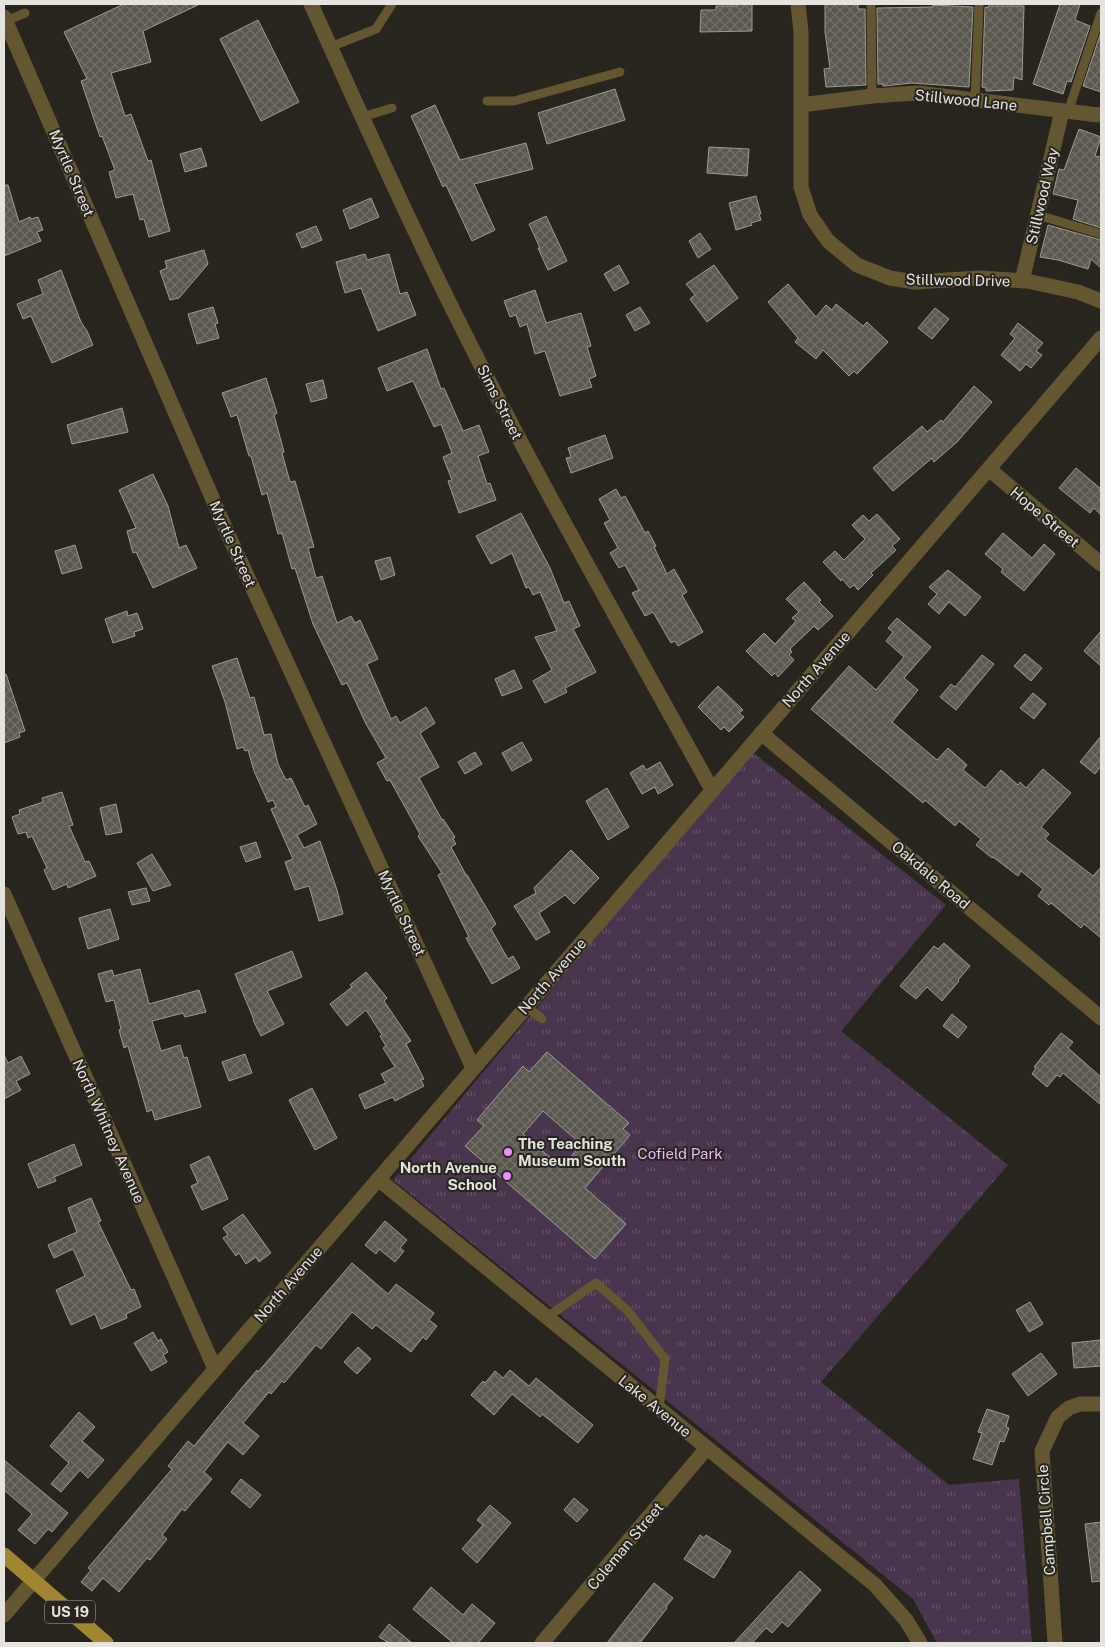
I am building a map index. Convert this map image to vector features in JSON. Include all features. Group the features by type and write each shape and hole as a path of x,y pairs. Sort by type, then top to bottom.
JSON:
{"main road":[{"name":"US 19","path":"4,1556 106,1643"}],"street":[{"name":"Sims Street","path":"311,4 455,314 518,436 712,790"},
{"name":"Stillwood Drive","path":"798,4 801,32 801,187 810,215 828,241 857,265 890,278 915,282 980,278 1022,281 1078,292 1101,301"},
{"name":"Myrtle Street","path":"5,19 227,532 473,1068"},
{"name":"Stillwood Lane","path":"801,105 872,96 918,94 1101,114"},
{"name":"Stillwood Way","path":"1022,281 1065,111"},
{"name":"North Avenue","path":"4,1615 1101,338"},
{"name":"Hope Street","path":"988,469 1101,564"},
{"name":"Oakdale Road","path":"761,733 1101,1018"},
{"name":"North Whitney Avenue","path":"4,894 215,1369"},
{"name":"Lake Avenue","path":"378,1179 875,1585 906,1620 920,1643"},
{"name":"Campbell Circle","path":"1055,1643 1042,1451 1058,1417 1069,1408 1080,1404 1101,1404"},
{"name":"Coleman Street","path":"542,1643 707,1448"}],"lane":[{"path":"330,47 376,29 392,4"},
{"path":"871,4 872,96"},
{"path":"975,100 979,4"},
{"path":"5,19 25,13"},
{"path":"1065,111 1101,13"},
{"path":"487,101 514,101 620,72"},
{"path":"362,117 392,108"},
{"path":"1038,215 1101,234"},
{"path":"526,1006 542,1019"},
{"path":"547,1318 596,1283 628,1311 665,1359 659,1409"}],"green space":[{"name":"Cofield Park","path":"751,751 946,905 841,1031 1008,1165 821,1382 949,1485 1019,1479 1032,1643 937,1643 913,1599 393,1180"}],"building":[{"path":"124,4 200,4 143,31 151,62 111,73 125,116 131,114 148,161 151,160 170,231 149,237 144,219 140,220 133,194 116,198 109,172 115,170 102,136 100,137 81,81 87,79 64,32"},
{"path":"737,4 752,4 752,31 700,32 701,10 716,10 716,6 737,6"},
{"path":"825,4 858,4 858,9 865,9 866,85 826,87 824,69 830,68 825,32"},
{"path":"1060,4 1080,4 1075,20 1090,26 1071,82 1067,81 1063,94 1033,84"},
{"path":"933,5 973,7 969,87 911,83 885,86 878,84 877,8 933,7"},
{"path":"988,6 1024,6 1022,80 1014,77 1013,90 986,91 986,88 982,87 985,7 988,8"},
{"path":"258,20 299,102 261,121 220,39"},
{"path":"1101,32 1101,92 1083,86"},
{"path":"615,89 625,120 547,144 538,113"},
{"path":"435,105 460,160 526,143 533,169 474,184 495,230 472,241 446,185 443,187 411,116"},
{"path":"1079,129 1101,137 1095,156 1101,157 1101,228 1073,219 1078,200 1053,194 1059,169 1064,170"},
{"path":"709,147 749,149 747,176 707,173"},
{"path":"201,148 207,166 185,172 180,154"},
{"path":"4,185 8,185 19,222 30,217 31,219 38,217 43,230 37,232 41,241 4,256"},
{"path":"756,196 761,220 736,230 729,203"},
{"path":"371,198 379,217 350,229 343,210"},
{"path":"546,216 567,261 548,270 529,224"},
{"path":"1048,225 1101,240 1101,268 1091,259 1088,269 1040,257"},
{"path":"316,226 322,240 302,248 296,234"},
{"path":"700,233 711,249 698,258 689,241"},
{"path":"204,250 208,264 179,298 170,300 160,271 167,268 165,261"},
{"path":"365,254 367,260 389,254 400,294 407,292 416,315 378,331 361,288 345,293 336,262"},
{"path":"619,265 629,283 614,291 604,274"},
{"path":"714,265 738,298 707,322 690,299 695,295 686,284"},
{"path":"61,270 81,322 93,345 52,363 31,316 23,319 17,304 43,294 38,280"},
{"path":"788,284 816,317 826,305 832,310 836,304 863,326 867,322 888,342 857,374 854,371 849,376 823,350 816,359 795,342 798,338 768,302"},
{"path":"535,290 546,323 581,313 591,346 587,347 596,376 589,379 592,387 560,396 545,351 535,354 527,324 520,327 516,315 510,317 504,301"},
{"path":"213,307 218,323 215,324 219,338 197,344 188,314"},
{"path":"640,307 650,323 635,331 626,315"},
{"path":"935,308 949,319 932,339 918,328"},
{"path":"1018,323 1043,343 1036,351 1042,355 1031,368 1026,364 1020,371 1001,355 1015,338 1010,334"},
{"path":"427,349 441,389 444,388 463,431 479,425 489,452 478,456 487,484 490,483 496,500 459,513 448,481 452,480 443,457 452,453 441,424 434,427 413,381 387,391 378,368"},
{"path":"266,378 277,413 274,415 290,482 295,481 314,547 308,548 316,578 322,576 337,623 351,616 355,623 360,620 378,659 367,664 391,719 396,716 400,723 426,707 435,723 420,733 439,767 419,778 442,820 455,837 453,839 456,844 451,847 496,924 491,929 508,959 513,956 520,968 492,984 466,938 469,937 438,875 442,873 418,836 420,834 390,780 387,781 377,763 386,758 366,724 347,683 342,685 313,624 295,568 292,569 282,533 278,534 267,493 262,495 237,415 231,417 222,393"},
{"path":"323,380 327,398 311,402 306,384"},
{"path":"974,386 992,402 957,442 934,462 932,458 893,491 873,468 922,426 927,432 941,420 943,422"},
{"path":"122,408 128,432 72,444 67,425"},
{"path":"605,435 613,458 571,473 566,458 571,457 568,448"},
{"path":"1076,468 1101,489 1101,515 1094,508 1090,513 1059,488"},
{"path":"153,474 168,506 179,548 186,545 197,568 153,588 136,552 133,553 127,531 136,528 119,490"},
{"path":"616,489 621,498 625,496 645,533 648,531 667,574 674,569 687,592 682,595 703,632 678,646 675,641 671,643 653,612 645,616 632,593 639,590 625,565 619,568 610,553 618,548 604,523 610,520 599,499"},
{"path":"521,513 550,568 564,603 569,601 580,626 573,629 596,672 565,688 567,692 545,703 533,681 552,670 535,637 557,631 540,592 533,595 529,587 526,588 512,553 491,564 476,536"},
{"path":"877,514 900,539 892,546 896,550 871,573 873,575 858,590 854,585 850,588 823,562 835,551 844,560 865,539 852,525 863,515 869,521"},
{"path":"1003,533 1032,558 1044,544 1055,554 1024,591 1001,572 1003,569 985,554"},
{"path":"75,545 82,568 62,574 55,551"},
{"path":"390,557 395,575 381,580 375,561"},
{"path":"948,570 981,597 965,616 949,602 939,614 928,604 937,594 929,587"},
{"path":"804,582 821,600 819,602 833,616 818,630 814,626 790,649 792,652 789,655 794,660 778,677 775,673 772,676 746,651 764,633 775,644 796,621 792,618 799,612 786,599"},
{"path":"127,611 128,616 137,613 143,629 134,632 135,636 113,643 105,619"},
{"path":"897,618 931,647 904,678 918,690 892,722 937,760 948,748 967,765 963,770 985,788 1001,770 1018,785 1020,782 1026,788 1043,769 1071,793 1041,827 1049,834 1045,839 1093,876 1101,867 1101,938 1084,924 1081,928 1051,903 1049,905 1038,896 1043,889 1021,871 1018,876 992,858 976,845 981,839 959,821 955,826 925,800 923,803 811,709 849,666 876,690 904,657 886,641 893,632 888,628"},
{"path":"1101,631 1101,666 1084,651"},
{"path":"1025,654 1042,668 1031,681 1014,666"},
{"path":"982,655 994,664 956,710 940,697 951,684 955,687"},
{"path":"237,658 250,698 254,697 264,735 271,734 278,764 286,780 291,778 305,807 308,805 317,824 297,835 304,848 320,841 343,914 319,921 309,886 295,890 285,862 293,859 271,809 276,807 273,800 268,802 254,771 248,750 245,751 243,747 237,749 225,702 212,666"},
{"path":"514,670 522,688 502,696 495,679"},
{"path":"6,674 25,731 19,733 20,737 4,743 4,675"},
{"path":"718,686 743,710 739,713 744,717 729,732 724,727 721,730 698,707"},
{"path":"1033,693 1046,704 1034,719 1020,708"},
{"path":"1101,736 1101,766 1095,774 1080,762"},
{"path":"522,742 532,760 512,771 502,753"},
{"path":"475,752 482,764 465,774 458,762"},
{"path":"660,762 673,785 658,794 655,787 642,794 630,773 643,765 646,770"},
{"path":"607,788 629,827 608,840 586,801"},
{"path":"62,792 73,825 69,826 85,862 89,861 96,876 68,888 67,884 53,890 44,870 47,868 32,836 28,838 26,832 18,834 12,817 20,814 19,810 43,802 42,798"},
{"path":"116,804 122,832 106,835 100,808"},
{"path":"256,842 261,857 246,862 240,847"},
{"path":"571,850 599,878 574,904 565,895 539,913 550,932 536,940 514,906 536,893 534,888"},
{"path":"152,854 171,885 153,891 137,863"},
{"path":"146,888 150,901 132,905 128,892"},
{"path":"110,909 119,939 88,949 79,918"},
{"path":"944,943 970,966 942,1001 927,987 916,999 900,986 934,946 938,949"},
{"path":"292,951 302,977 267,991 284,1024 261,1036 235,974"},
{"path":"140,969 149,1004 199,990 206,1012 185,1017 183,1013 152,1021 161,1051 180,1045 184,1058 187,1057 201,1107 155,1120 152,1110 147,1112 128,1046 124,1048 114,1000 106,1002 98,974 112,970 114,976"},
{"path":"366,972 387,998 384,1001 411,1041 406,1044 424,1079 421,1080 424,1086 395,1101 393,1097 365,1109 359,1095 386,1083 381,1074 395,1067 383,1048 386,1046 380,1036 382,1035 366,1010 347,1026 330,1004 352,987 350,985"},
{"path":"952,1014 967,1027 958,1038 943,1026"},
{"path":"1061,1033 1073,1042 1068,1048 1101,1077 1101,1105 1063,1073 1060,1077 1057,1075 1047,1087 1032,1074 1036,1068 1034,1067"},
{"name":"The Teaching Museum South","path":"547,1052 629,1123 623,1129 630,1135 585,1188 626,1224 595,1259 465,1146 484,1126 477,1120 523,1066 529,1072","holes":["543,1111 581,1144 562,1168 523,1134"]},
{"path":"245,1054 252,1073 229,1081 222,1062"},
{"path":"4,1055 8,1063 21,1056 30,1074 16,1081 21,1090 4,1099"},
{"path":"312,1088 337,1138 315,1150 289,1100"},
{"path":"74,1144 82,1165 54,1177 56,1181 38,1188 28,1164"},
{"path":"209,1156 228,1199 202,1210 191,1186 198,1183 190,1165"},
{"path":"91,1198 101,1221 98,1222 131,1290 134,1289 141,1307 126,1314 127,1318 101,1329 95,1314 71,1325 56,1290 85,1276 73,1249 54,1258 48,1245 77,1232 68,1208"},
{"path":"243,1214 271,1253 259,1262 256,1257 246,1264 239,1253 236,1256 223,1238 228,1235 223,1228"},
{"path":"385,1221 407,1240 400,1248 404,1251 395,1262 379,1249 376,1254 365,1245"},
{"path":"352,1263 388,1294 396,1284 434,1313 429,1320 437,1326 426,1340 423,1337 411,1352 376,1325 372,1329 352,1312 321,1349 316,1345 284,1383 282,1381 271,1394 269,1392 243,1423 259,1436 243,1455 228,1442 204,1472 212,1479 185,1511 182,1509 162,1535 167,1539 150,1560 147,1558 119,1592 103,1578 92,1591 81,1582 91,1570 88,1568 172,1469 168,1466 188,1441 194,1446 257,1370 258,1372"},
{"path":"1030,1302 1043,1324 1029,1332 1016,1310"},
{"path":"153,1332 158,1341 161,1339 168,1352 163,1355 167,1362 151,1371 134,1343"},
{"path":"1101,1340 1101,1366 1074,1368 1072,1343"},
{"path":"358,1347 371,1359 357,1374 344,1362"},
{"path":"1041,1353 1057,1374 1028,1396 1012,1374"},
{"path":"510,1370 529,1386 536,1378 593,1425 578,1443 542,1414 540,1417 512,1394 494,1415 471,1395 495,1371 503,1378"},
{"path":"987,1409 1009,1416 1006,1427 1009,1428 1004,1442 1000,1441 992,1465 973,1459 982,1433 978,1432"},
{"path":"79,1412 95,1427 82,1441 104,1460 88,1478 80,1470 61,1492 51,1484 69,1463 50,1446"},
{"path":"4,1460 68,1513 52,1532 48,1529 35,1544 18,1530 32,1514 4,1490"},
{"path":"241,1479 261,1495 250,1508 231,1492"},
{"path":"574,1498 588,1510 577,1522 564,1510"},
{"path":"490,1505 511,1523 477,1563 462,1549 483,1525 477,1520"},
{"path":"1101,1522 1101,1581 1092,1582 1085,1524"},
{"path":"700,1535 704,1538 706,1535 731,1551 714,1578 684,1559"},
{"path":"800,1571 821,1590 788,1627 782,1622 772,1633 766,1628 752,1643 734,1643"},
{"path":"654,1583 673,1598 640,1643 607,1643"},
{"path":"431,1587 463,1615 472,1604 495,1623 478,1643 453,1643 413,1609"},
{"path":"389,1624 412,1643 389,1643 379,1637"}],"place":[{"name":"The Teaching Museum South","path":"508,1152"},
{"name":"North Avenue School","path":"507,1176"}]}
